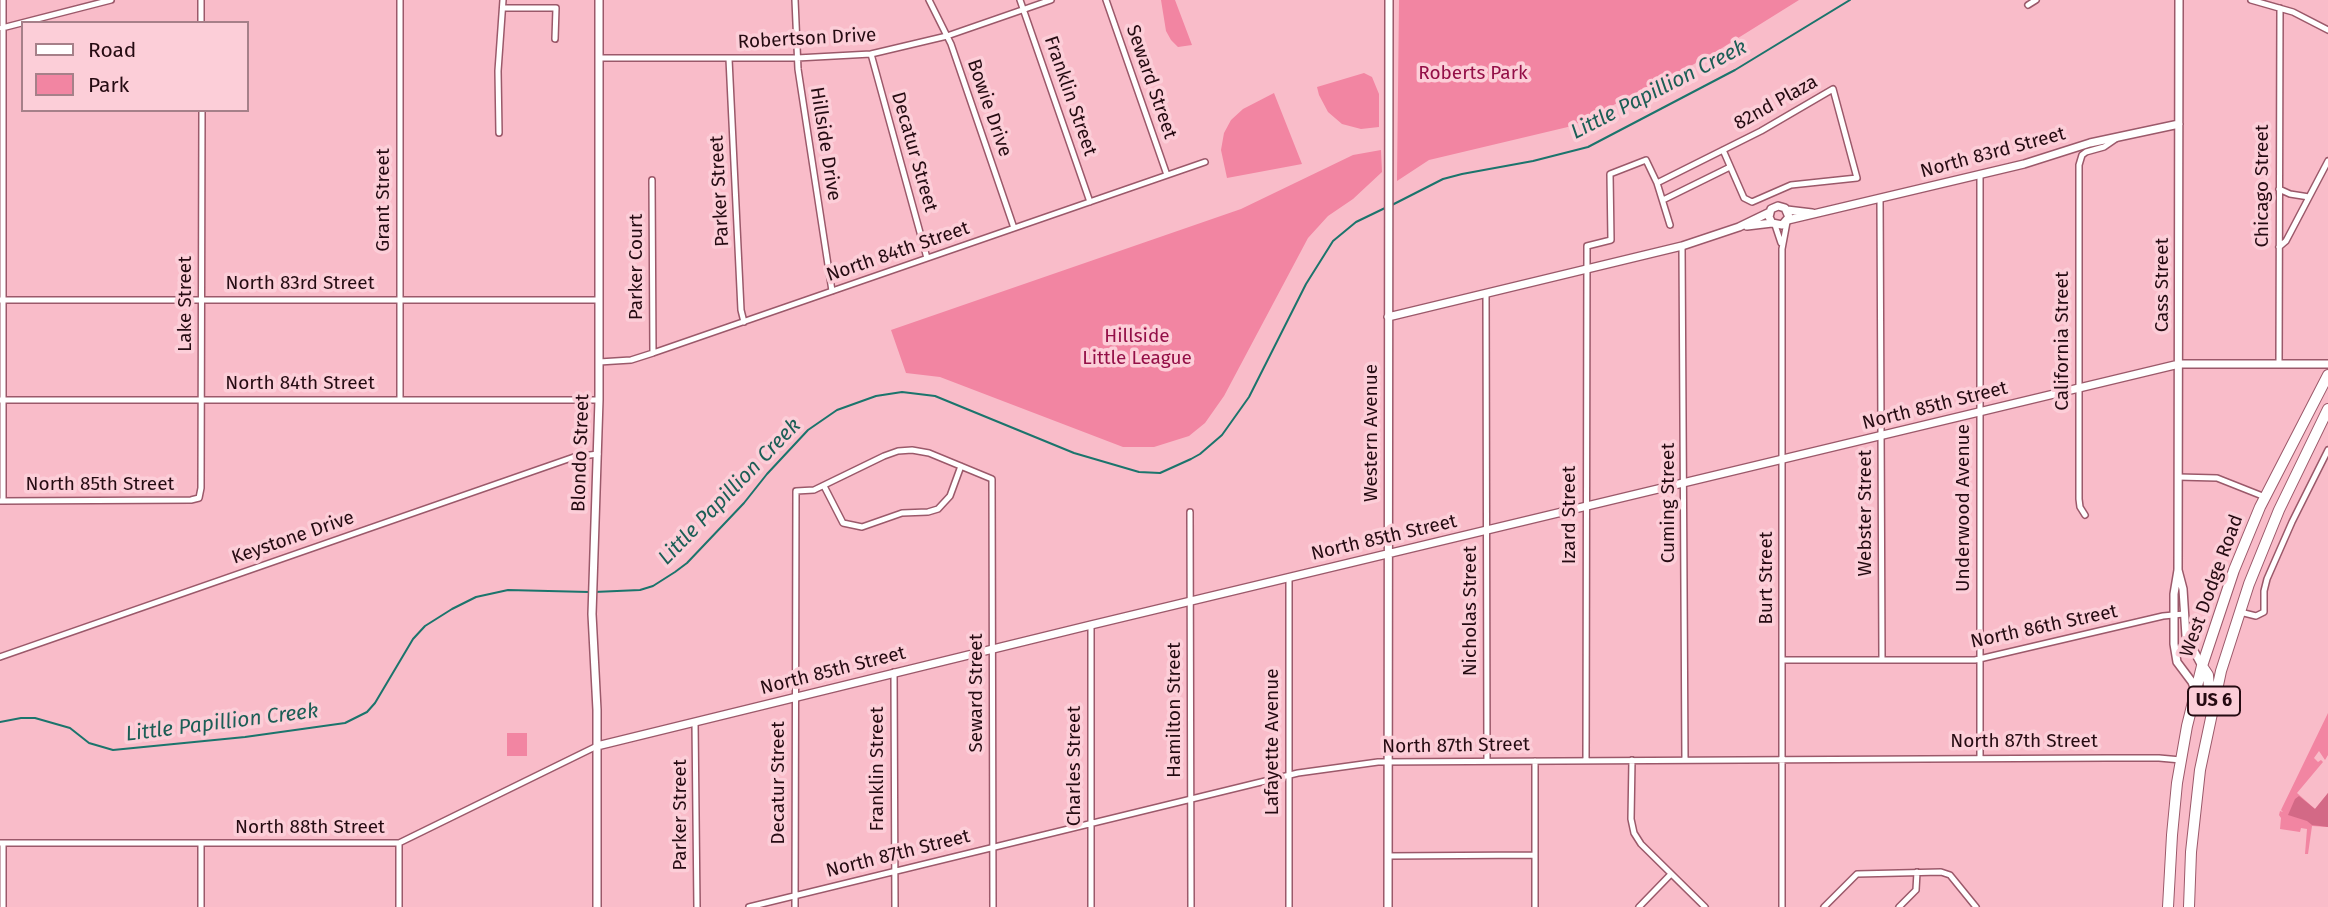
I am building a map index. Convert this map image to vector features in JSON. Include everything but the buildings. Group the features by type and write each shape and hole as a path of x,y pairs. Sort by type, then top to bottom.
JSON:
{"highway":[{"name":"West Dodge Road","path":"2168,907 2172,835 2181,760 2202,666 2234,570 2265,497 2328,375"},
{"name":"West Dodge Road","path":"2189,907 2195,811 2211,714 2240,611 2281,504 2328,409"},
{"path":"2202,666 2208,675 2211,714"}],"street":[{"path":"2,501 3,0"},
{"path":"31,21 111,0"},
{"path":"201,0 201,21"},
{"name":"Grant Street","path":"400,0 400,400"},
{"path":"499,134 498,71 503,0"},
{"name":"Blondo Street","path":"597,907 597,746 592,567 600,362 599,0"},
{"name":"Hillside Drive","path":"796,0 797,58 832,291"},
{"name":"Bowie Drive","path":"929,0 947,36 1014,228"},
{"name":"Franklin Street","path":"1020,0 1090,202"},
{"name":"Robertson Drive","path":"599,58 797,58 870,54 947,36 1051,0"},
{"name":"Seward Street","path":"1106,0 1167,175"},
{"name":"Western Avenue","path":"1388,907 1389,0"},
{"path":"2028,5 2036,0"},
{"name":"Cass Street","path":"2179,0 2178,570 2173,614 2176,659 2192,681 2195,691"},
{"path":"2251,0 2280,8 2328,30"},
{"path":"503,8 555,8 555,39"},
{"name":"Chicago Street","path":"2279,363 2280,8"},
{"path":"1,29 21,24"},
{"name":"Decatur Street","path":"870,54 927,258"},
{"name":"Parker Street","path":"729,59 741,310 744,322"},
{"name":"82nd Plaza","path":"1657,183 1723,150 1761,131 1833,89 1857,178 1791,185 1752,202 1744,198 1723,150"},
{"name":"Lake Street","path":"199,498 201,112"},
{"name":"North 83rd Street","path":"1787,221 2033,161 2065,150 2179,124"},
{"path":"2079,165 2086,152 2104,147 2117,138"},
{"path":"2065,150 2073,153 2079,165"},
{"path":"1585,270 1587,246 1611,240 1611,174 1646,160 1671,225"},
{"name":"North 84th Street","path":"600,362 628,360 653,353 1205,162"},
{"path":"2279,247 2286,243 2328,162"},
{"name":"California Street","path":"2079,165 2079,501 2085,515"},
{"path":"1663,200 1730,167"},
{"name":"Underwood Avenue","path":"1980,174 1980,758"},
{"name":"Parker Court","path":"652,180 653,353"},
{"path":"2279,188 2292,195 2309,197"},
{"path":"1772,194 1773,209 1769,219 1774,224"},
{"name":"Webster Street","path":"1880,198 1882,659"},
{"path":"1388,317 1682,246 1739,227 1773,209 1783,207 1787,210 1787,221 1782,225 1739,227"},
{"name":"North 83rd Street","path":"1787,210 1816,213"},
{"name":"Burt Street","path":"1782,249 1787,221"},
{"name":"Burt Street","path":"1774,224 1779,231 1782,249 1783,907"},
{"name":"Cuming Street","path":"1682,246 1685,760"},
{"name":"Izard Street","path":"1585,270 1586,760"},
{"name":"Nicholas Street","path":"1486,293 1487,761"},
{"name":"North 83rd Street","path":"1,300 599,300"},
{"path":"2179,364 2328,364"},
{"name":"North 85th Street","path":"597,746 894,672 2179,364"},
{"name":"North 84th Street","path":"1,400 599,400"},
{"path":"2240,611 2256,616 2264,612 2267,579 2328,450"},
{"path":"898,451 920,451 961,466 950,496 938,509 902,513 862,527 843,523 824,486 898,451"},
{"name":"Keystone Drive","path":"0,657 574,457 598,454"},
{"name":"Seward Street","path":"961,466 992,479 993,907"},
{"path":"2178,477 2217,478 2265,497"},
{"name":"Decatur Street","path":"795,907 796,491 824,486"},
{"name":"North 85th Street","path":"2,501 199,498"},
{"name":"Hamilton Street","path":"1190,512 1191,907"},
{"name":"Cass Street","path":"2178,570 2183,589 2189,645 2202,666"},
{"name":"Lafayette Avenue","path":"1289,578 1289,907"},
{"name":"North 86th Street","path":"1783,660 1980,659 2173,614 2184,614"},
{"name":"Charles Street","path":"1091,625 1091,907"},
{"name":"Franklin Street","path":"894,672 895,907"},
{"name":"Parker Street","path":"695,722 696,907"},
{"name":"North 88th Street","path":"1,843 399,843 597,746"},
{"name":"North 87th Street","path":"749,907 1289,775 1388,761 1980,758 2181,760"},
{"path":"1632,760 1631,819 1634,833 1641,844 1706,907"},
{"path":"1535,761 1535,907"},
{"path":"1,843 3,907"},
{"path":"399,843 399,907"},
{"path":"201,844 201,907"},
{"path":"1388,856 1535,855"},
{"path":"1824,907 1857,874 1917,872 1950,874 1974,906"},
{"path":"1899,907 1916,890 1917,872"},
{"path":"1639,907 1671,874"}],"green space":[{"path":"1161,0 1175,0 1192,45 1178,47 1171,40 1166,31"},
{"name":"Roberts Park","path":"1399,0 1799,0 1706,58 1572,126 1429,160 1397,181"},
{"path":"1364,73 1372,77 1379,94 1379,127 1361,129 1342,124 1328,112 1317,87"},
{"path":"1274,93 1302,164 1227,178 1221,150 1224,133 1231,120 1243,109"},
{"name":"Hillside Little League","path":"1381,150 1382,172 1353,199 1328,216 1308,238 1224,396 1205,423 1189,436 1154,447 1123,447 940,377 906,373 891,330 1241,209 1353,155"},
{"path":"2328,713 2328,755 2325,760 2319,751 2314,758 2323,762 2297,793 2315,809 2328,793 2328,827 2312,826 2308,854 2305,854 2307,829 2301,828 2300,832 2280,829 2279,815 2280,811 2283,812 2281,810"},
{"path":"507,733 527,733 527,756 507,756"}],"shaded area":[{"path":"2328,793 2328,827 2312,825 2288,815 2299,796 2315,809"}],"waterway":[{"name":"Little Papillion Creek","path":"1390,206 1443,179 1588,147 1735,70 1850,0"},
{"name":"Little Papillion Creek","path":"594,592 640,590 653,586 675,572 687,563 744,503 808,430 837,410 876,396 902,392 935,396 1074,453 1139,472 1160,473 1191,459 1222,435 1249,397 1306,284 1333,241 1356,222 1385,208"},
{"name":"Little Papillion Creek","path":"0,722 35,718 70,728 89,743 113,750 245,737 345,723 367,712 413,639 425,626 452,609 476,597 508,590 589,592"}]}
